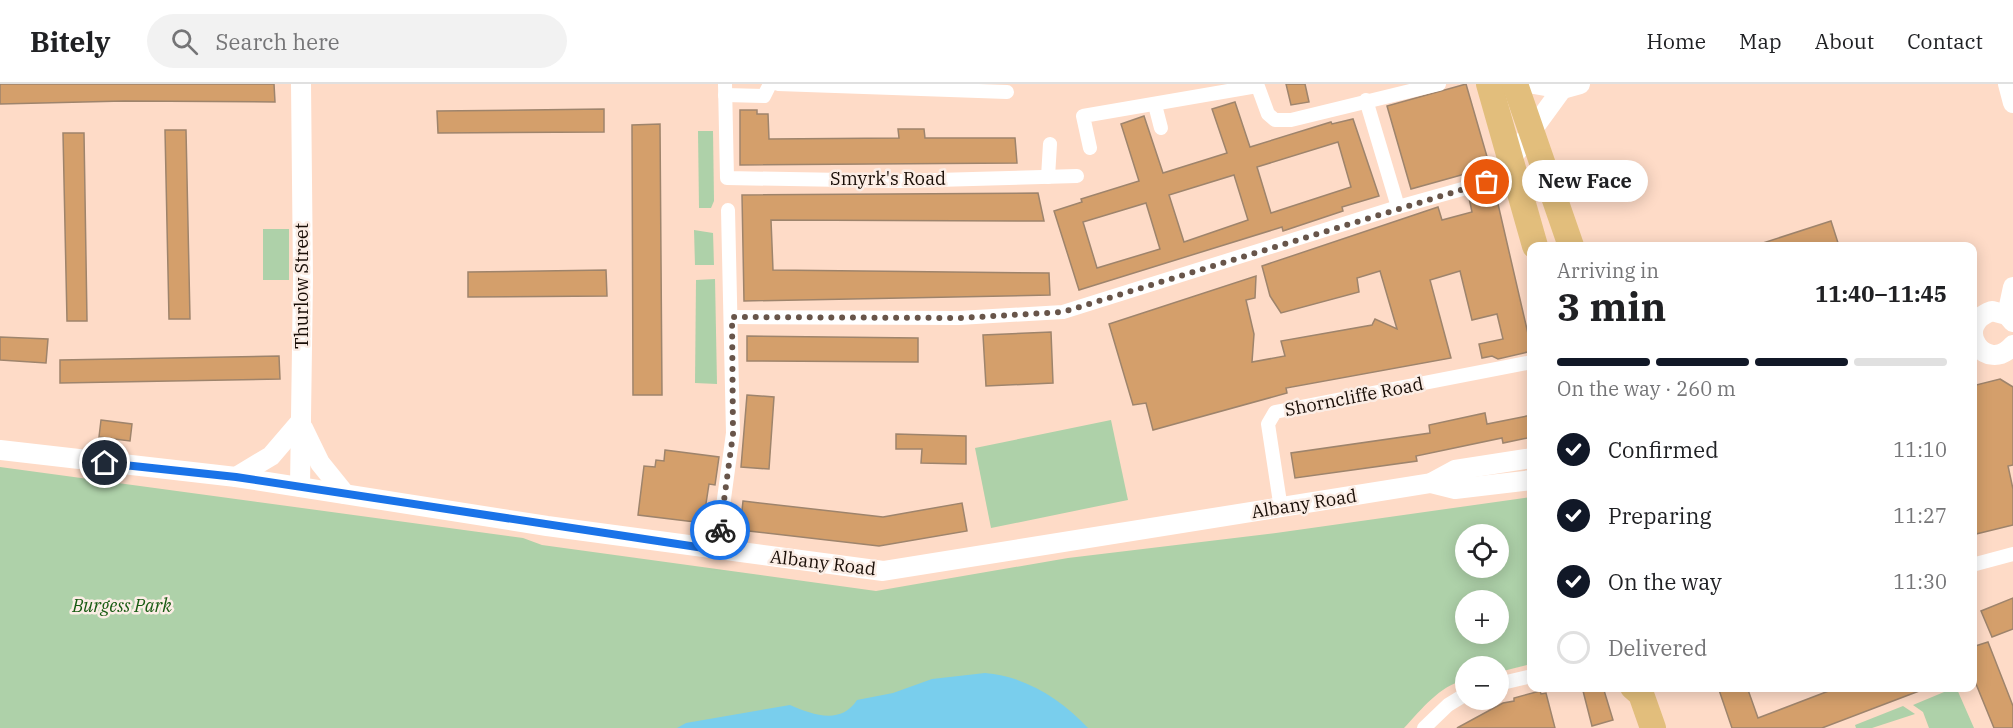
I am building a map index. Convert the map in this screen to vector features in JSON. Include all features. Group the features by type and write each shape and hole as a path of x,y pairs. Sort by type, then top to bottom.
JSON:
{"highway":[{"path":"1489,84 1534,242"},
{"path":"1515,84 1570,242"},
{"path":"1640,692 1647,726"}],"main road":[{"name":"Thurlow Street","path":"300,488 303,278 301,84"},
{"path":"1534,84 1571,87"},
{"path":"2008,84 2013,103"},
{"path":"1514,166 1531,128 1571,87"},
{"path":"1977,324 1984,314 1992,311 2010,319 2013,287"},
{"path":"1977,344 1997,354"},
{"path":"236,477 271,456 301,423 320,463 345,494"},
{"name":"Albany Road","path":"0,450 236,477 717,550 883,571 1281,509 1431,483 1455,470 1527,459"},
{"name":"Albany Road","path":"1431,483 1455,489 1527,481"}],"street":[{"path":"725,89 764,96 770,84"},
{"path":"778,84 1007,92"},
{"path":"1090,148 1083,116 1257,85 1268,114 1275,120 1291,120 1439,84"},
{"name":"Smyrk's Road","path":"725,89 727,178 900,181 1077,176"},
{"path":"1366,100 1398,207"},
{"path":"1155,105 1161,128"},
{"path":"1048,177 1050,144"},
{"path":"732,317 959,318 1063,312 1398,207 1514,166"},
{"path":"717,550 733,434 728,210"},
{"name":"Shorncliffe Road","path":"1281,509 1268,424 1275,412 1527,363"},
{"path":"1977,564 2013,554"},
{"path":"1509,681 1527,677"},
{"path":"1424,728 1455,701"}],"green space":[{"path":"698,131 713,131 714,201 711,208 699,208"},
{"path":"263,229 289,229 289,280 263,280"},
{"path":"694,230 713,233 714,265 695,265"},
{"path":"715,279 717,384 695,383 696,280"},
{"path":"1111,420 1128,500 991,528 975,448"},
{"name":"Burgess Park","path":"0,467 523,538 542,545 876,591 1068,558 1276,533 1527,498 1527,665 1509,670 1509,656 1455,656 1455,683 1447,687 1424,706 1404,728 0,728"},
{"path":"1944,692 1958,692 1974,728 1929,728 1923,712 1913,705"},
{"path":"1903,706 1915,714 1872,728 1856,728 1855,725"}],"water":[{"path":"985,673 1028,684 1054,699 1088,728 677,728 686,723 790,705 826,716 835,715 843,713 857,700 893,693 932,679"}],"building":[{"path":"0,84 274,84 275,102 124,101 0,104"},
{"path":"1286,84 1305,84 1309,102 1291,105"},
{"path":"1466,84 1490,167 1411,189 1387,106"},
{"path":"1235,102 1250,147 1331,122 1332,124 1353,119 1379,196 1342,207 1343,211 1283,231 1282,227 1079,290 1054,211 1082,202 1081,199 1139,181 1121,124 1144,116 1163,173 1227,153 1212,109","holes":["1338,142 1351,187 1271,213 1257,167","1234,175 1248,220 1184,242 1169,195","1146,203 1160,249 1097,268 1083,222"]},
{"path":"604,109 604,132 438,133 437,111"},
{"path":"740,110 757,110 757,114 768,114 769,139 899,138 898,129 924,129 925,138 1015,138 1017,163 740,165"},
{"path":"660,124 662,395 633,395 632,125"},
{"path":"165,130 186,130 190,319 169,319"},
{"path":"63,133 84,133 87,321 67,321"},
{"path":"1495,191 1527,329 1527,352 1498,359 1492,356 1482,358 1479,344 1503,339 1497,314 1472,320 1460,271 1430,280 1451,358 1286,388 1287,393 1153,430 1146,403 1133,405 1109,324 1256,276 1255,298 1246,300 1254,334 1252,362 1285,356 1281,341 1372,325 1375,319 1397,329 1380,271 1357,278 1359,292 1281,313 1270,296 1262,266 1438,207 1442,220 1472,212 1469,198"},
{"path":"1038,193 1044,221 771,220 773,270 1049,273 1050,295 744,301 742,195"},
{"path":"1831,221 1838,242 1766,242"},
{"path":"606,270 607,296 468,297 468,272"},
{"path":"1051,332 1053,383 986,386 983,335"},
{"path":"747,336 918,338 918,362 747,361"},
{"path":"0,337 48,339 46,363 0,360"},
{"path":"279,356 280,379 60,383 60,360"},
{"path":"2000,379 2013,387 2013,465 2008,466 2013,489 2013,525 1977,534 1977,385"},
{"path":"747,395 774,397 769,469 741,467"},
{"path":"1485,413 1487,424 1527,416 1527,438 1503,443 1502,438 1416,456 1417,461 1295,478 1291,453 1430,433 1429,425"},
{"path":"101,420 132,424 130,441 99,437"},
{"path":"896,434 966,436 966,464 921,463 922,449 896,449"},
{"path":"665,450 719,457 715,485 709,484 703,523 638,515 644,466 655,467 656,460 664,461"},
{"path":"743,501 883,517 962,503 967,531 879,546 740,530"},
{"path":"2013,598 2013,629 1992,637 1981,611"},
{"path":"1988,642 2013,706 2013,728 1994,728 1977,686 1977,645"},
{"path":"1536,692 1546,693 1555,728 1457,728 1490,710 1509,710 1509,702 1514,701 1514,698"},
{"path":"1583,692 1605,692 1613,720 1592,726"},
{"path":"1720,692 1749,692 1758,718 1826,692 1916,692 1822,728 1732,728"}],"way so far":[{"path":"720,530 733,434 732,317 959,318 1063,312 1398,207 1487,182"}],"place":[{"name":"New Face","path":"1487,182"}],"route":[{"path":"105,463 236,477 717,550 720,530"}]}
